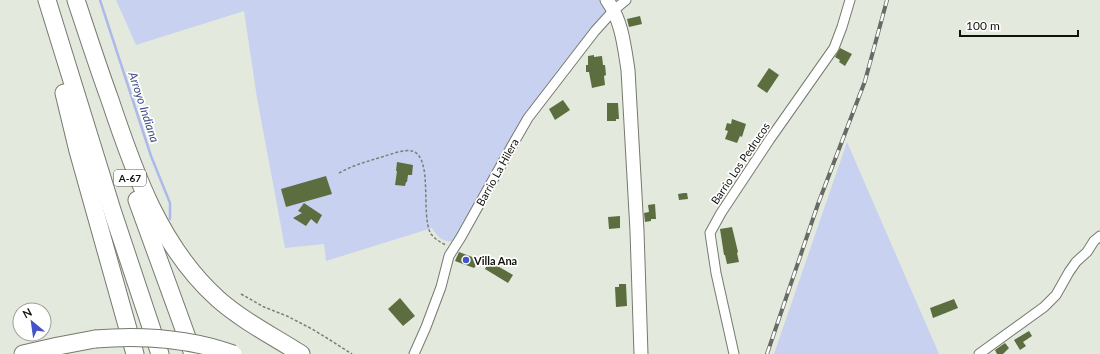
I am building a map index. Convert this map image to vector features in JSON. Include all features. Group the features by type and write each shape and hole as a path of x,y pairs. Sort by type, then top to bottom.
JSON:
{"highway":[{"path":"41,0 78,151 134,354"},
{"name":"A-67","path":"47,0 112,210 160,354"},
{"path":"75,0 127,152 156,218 168,239 195,276 217,298 250,323 301,354"},
{"name":"A-67","path":"75,0 103,97 139,206 192,354"},
{"path":"23,354 65,344 95,339 135,337 176,340 210,347 233,354"}],"street":[{"name":"Barrio La Hilera","path":"414,354 441,287 446,264 453,249 528,118 595,31 610,5 626,0"},
{"name":"Barrio Los Pedrucos","path":"734,354 716,273 710,238 712,229 770,139 834,48 850,0"},
{"path":"610,5 620,26 628,70 637,231 641,354"},
{"path":"978,354 1044,307 1056,295 1076,262 1087,252 1094,241 1100,236"}],"path":[{"path":"339,173 349,167 397,153 410,150 416,153 420,156 423,166 427,214 431,233 435,238 453,249"},
{"path":"241,294 287,316 352,354"}],"shaded area":[{"path":"116,0 602,0 608,8 529,114 456,241 441,239 436,235 432,228 326,261 324,244 285,248 257,98 244,11 136,45"},
{"path":"847,142 939,354 774,354"}],"building":[{"path":"640,16 642,24 629,27 627,19"},
{"path":"840,48 852,54 845,66 835,57"},
{"path":"594,55 594,57 602,56 606,75 604,76 605,85 592,88 589,72 586,72 586,65 588,65 588,56"},
{"path":"769,68 779,75 767,93 757,86"},
{"path":"563,100 570,110 555,120 549,109"},
{"path":"607,103 618,103 619,119 616,119 616,121 607,121"},
{"path":"732,119 746,124 742,137 740,136 737,143 725,139 728,131 725,130 727,123 731,124"},
{"path":"397,162 413,165 412,175 408,175 405,186 395,185"},
{"path":"326,176 332,194 286,207 281,189"},
{"path":"687,193 688,199 679,200 678,194"},
{"path":"304,203 322,215 317,224 311,219 306,226 293,218 302,213 298,211"},
{"path":"655,204 656,219 651,219 651,221 645,222 644,213 649,212 648,205"},
{"path":"620,216 620,228 609,229 608,217"},
{"path":"732,227 739,262 727,264 720,229"},
{"name":"Villa Ana","path":"459,252 475,258 479,262 474,268 455,261"},
{"path":"489,261 513,275 508,283 485,269"},
{"path":"619,284 626,284 627,306 616,307 615,287 619,287"},
{"path":"400,298 415,316 403,326 388,309"},
{"path":"954,299 958,308 933,318 930,308"},
{"path":"1029,331 1032,336 1023,342 1026,346 1020,350 1014,340"},
{"path":"1005,343 1009,348 1003,354 997,354 995,350"}],"waterway":[{"name":"Arroyo Indiana","path":"100,0 151,156 170,203 170,219"}],"railway":[{"path":"767,354 818,204 865,81 887,0"}],"place":[{"name":"Villa Ana","path":"466,260"}]}
